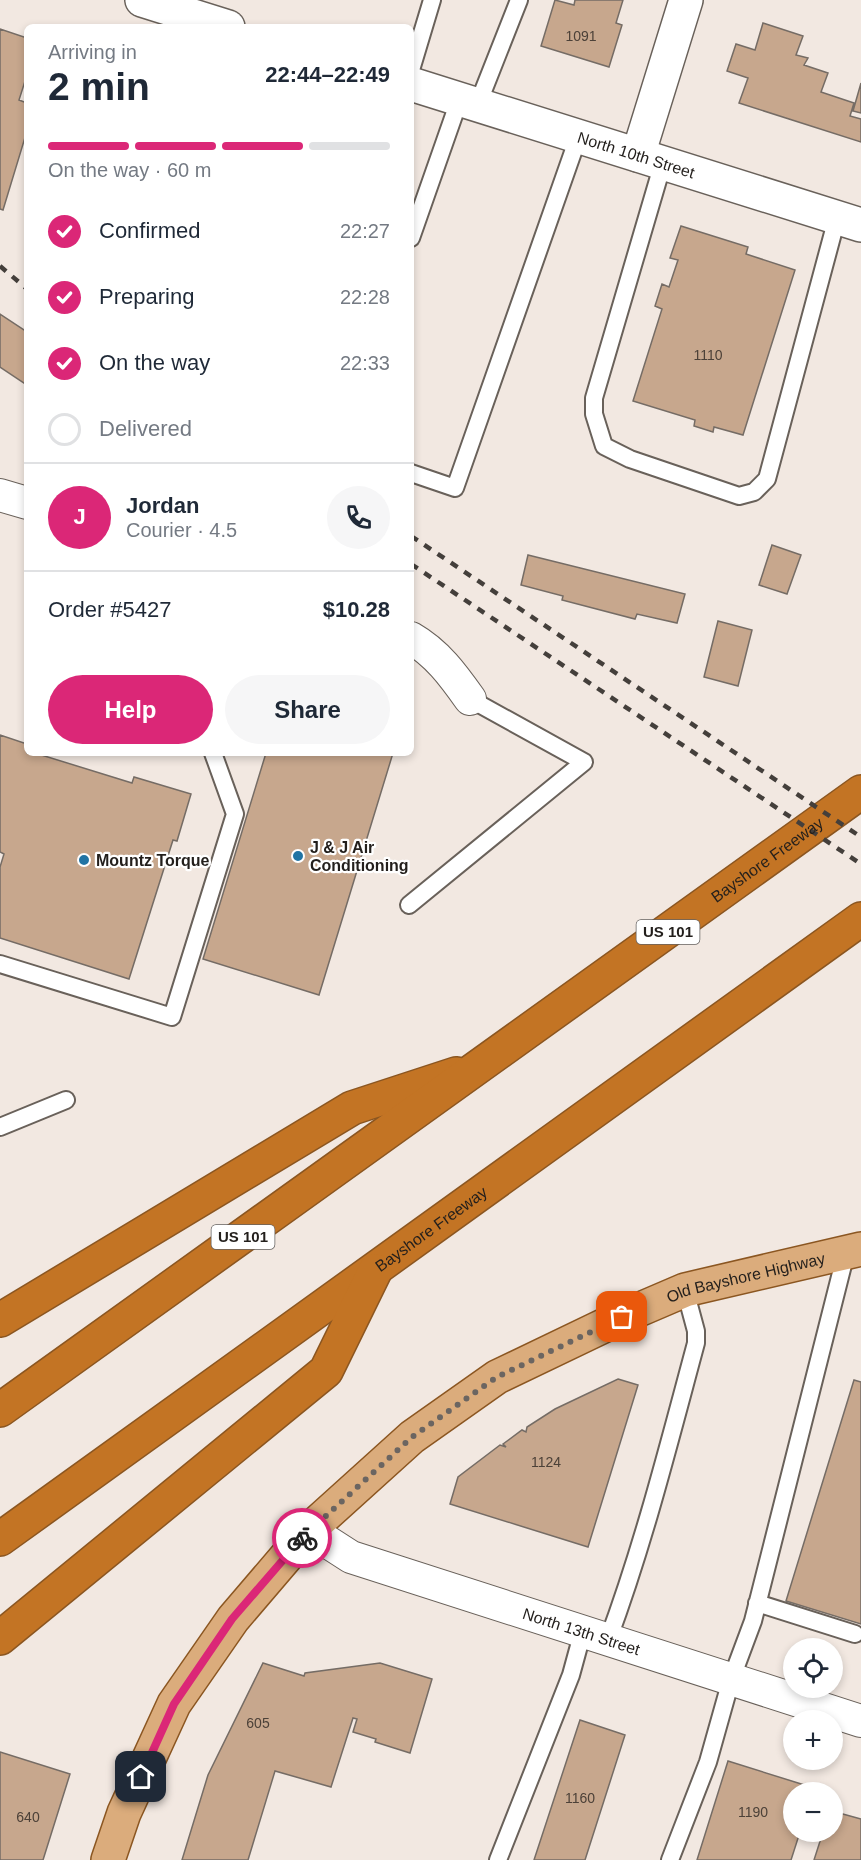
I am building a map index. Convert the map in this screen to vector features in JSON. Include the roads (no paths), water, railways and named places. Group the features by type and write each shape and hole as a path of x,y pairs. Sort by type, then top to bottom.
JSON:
{"highway":[{"name":"Bayshore Freeway","path":"0,1410 486,1064 861,792"},
{"name":"Bayshore Freeway","path":"0,1539 861,919"},
{"path":"0,1320 352,1108 486,1064"},
{"path":"0,1638 326,1371 376,1268"}],"main road":[{"path":"142,0 218,24"},
{"path":"651,159 686,0"},
{"name":"North 10th Street","path":"414,85 849,221"},
{"name":"Old Bayshore Highway","path":"108,1860 124,1813 174,1704 232,1619 309,1530 412,1437 497,1377 622,1317 685,1290 853,1251"}],"street":[{"path":"0,495 24,502"},
{"path":"414,640 426,647 449,669 470,699"},
{"name":"North 13th Street","path":"309,1530 351,1557 861,1721"}],"lane":[{"path":"414,60 432,0"},
{"path":"414,231 469,101 519,0"},
{"path":"414,474 455,488 579,135"},
{"path":"651,159 606,356 594,398 594,414 604,446 630,459 739,496 754,492 767,479 849,221"},
{"path":"409,905 584,762 470,699"},
{"path":"0,964 172,1017 235,814 214,756"},
{"path":"0,1127 66,1100"},
{"path":"670,1860 708,1762 731,1680 757,1603 853,1251"},
{"path":"498,1860 571,1676 595,1635 652,1504 696,1343 696,1331 685,1290"},
{"path":"757,1603 855,1634"}],"railway":[{"path":"0,266 24,286"},
{"path":"414,538 861,837"},
{"path":"414,566 861,864"}],"place":[{"name":"J & J Air Conditioning","path":"298,856"},
{"name":"Mountz Torque","path":"84,860"}]}
